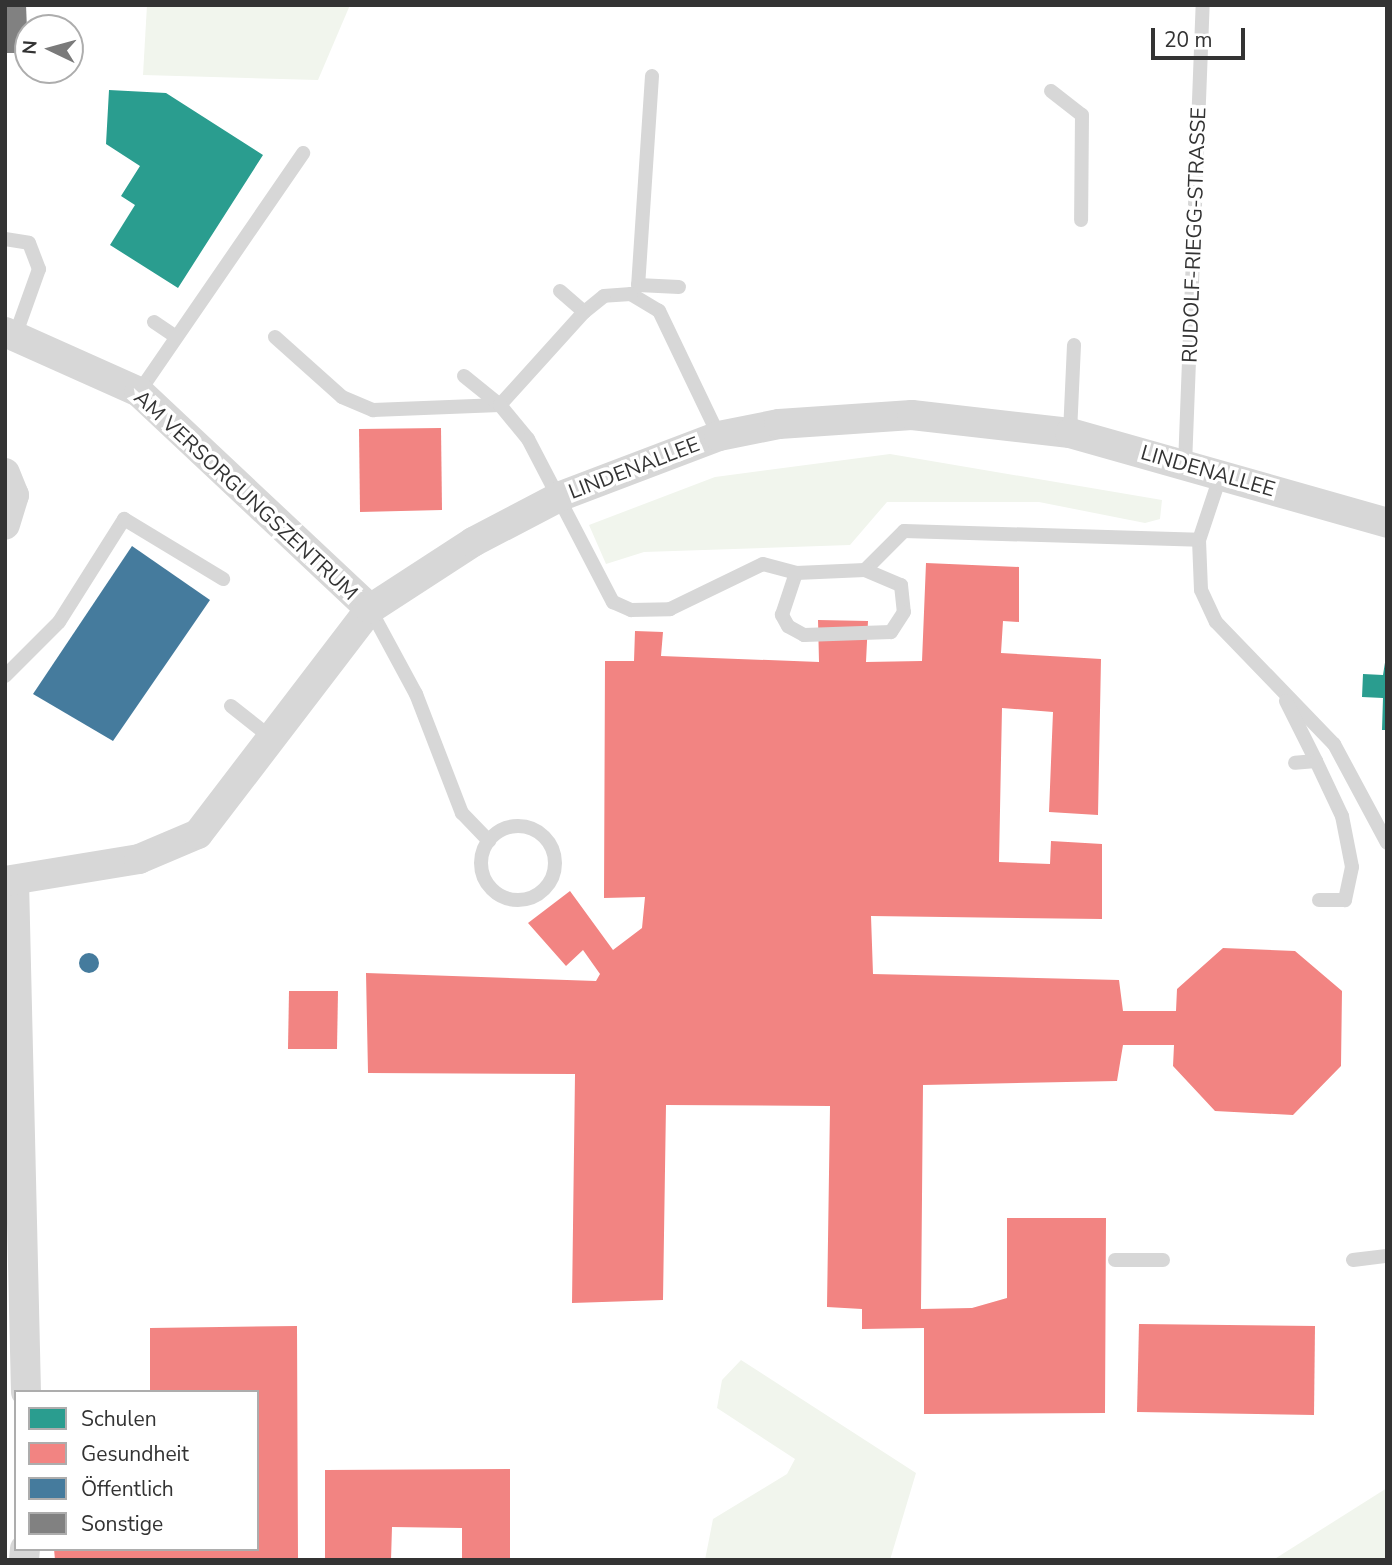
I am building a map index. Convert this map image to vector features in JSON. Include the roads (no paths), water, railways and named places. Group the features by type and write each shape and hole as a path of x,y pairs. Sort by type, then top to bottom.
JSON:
{"street":[{"name":"AM VERSORGUNGSZENTRUM","path":"10,334 139,392 370,609"},
{"name":"LINDENALLEE","path":"19,1376 16,1290 19,1086 10,881 139,859 198,834 269,736 370,609 473,542 561,496 719,436 779,424 912,415 1070,433 1387,523"},
{"path":"5,473 14,495 5,525"}],"lane":[{"name":"RUDOLF-RIEGG-STRASSE","path":"1185,465 1203,5"},
{"path":"637,290 652,76"},
{"path":"1051,91 1082,115 1082,220"},
{"path":"139,392 303,153"},
{"path":"5,239 29,243 39,269 10,334"},
{"path":"275,337 342,397 373,410 499,405 584,312 604,296 679,287"},
{"path":"637,290 659,311 719,436"},
{"path":"560,291 584,312"},
{"path":"154,322 175,336"},
{"path":"1070,433 1074,345"},
{"path":"464,376 499,405 528,439 561,496 603,590 631,610 670,609 763,564 796,573 865,570 888,574 905,597 898,625 881,637 804,635 788,626 782,615 796,573"},
{"path":"1221,474 1199,540 1201,590 1216,622 1334,744 1387,843"},
{"path":"5,676 59,622 124,519 223,579"},
{"path":"865,570 904,531 1199,540"},
{"path":"370,609 416,694 462,813 489,841"},
{"path":"1281,691 1342,816 1352,867 1345,900 1319,900"},
{"path":"231,706 269,736"},
{"path":"1295,763 1316,761"},
{"path":"512,826 544,836 555,868 545,888 513,899 493,889 482,868 489,841 512,826"},
{"path":"1353,1260 1387,1256"},
{"path":"1115,1260 1163,1260"}]}
